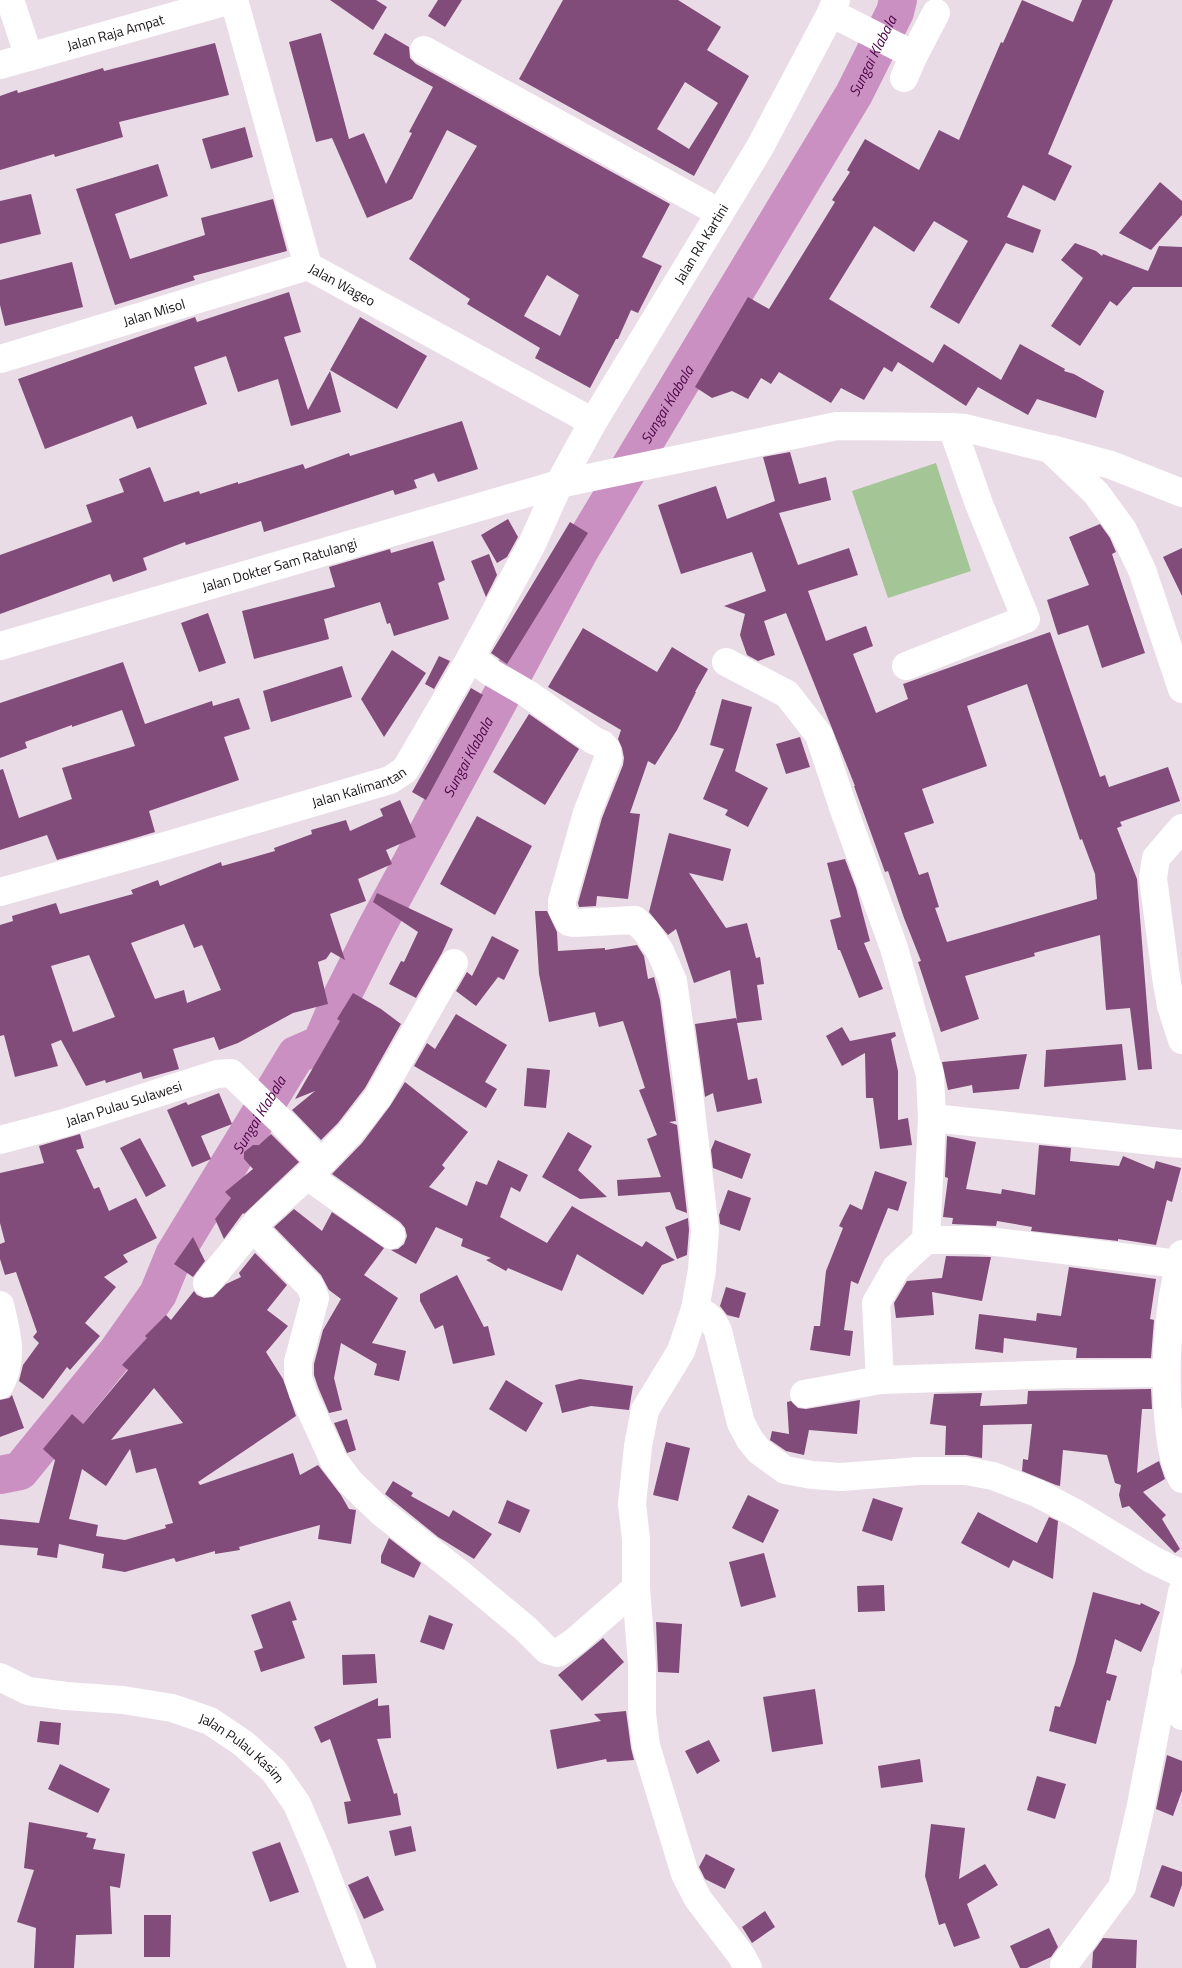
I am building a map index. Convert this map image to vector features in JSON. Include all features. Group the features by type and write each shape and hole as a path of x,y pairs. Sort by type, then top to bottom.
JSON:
{"street":[{"path":"10,0 29,57"},
{"name":"Jalan Raja Ampat","path":"0,65 232,0"},
{"name":"Jalan Wageo","path":"232,0 308,266 592,422"},
{"path":"834,7 909,66 936,13"},
{"name":"Jalan RA Kartini","path":"559,484 592,422 760,147 834,7"},
{"path":"424,50 720,213"},
{"name":"Jalan Misol","path":"0,359 308,266"},
{"name":"Jalan Dokter Sam Ratulangi","path":"0,646 559,484 837,426 966,428 1111,465 1182,493"},
{"path":"906,666 1026,619 979,504 952,427"},
{"path":"1050,449 1096,493 1124,530 1142,570 1182,689"},
{"name":"Jalan Kalimantan","path":"0,892 168,846 390,780 405,770 480,665 559,484"},
{"path":"726,662 788,694 820,735 844,810 894,948 930,1074 932,1118 926,1240"},
{"path":"480,665 528,694 593,740 602,744 607,750 606,769 587,813 562,901 562,909 568,922 574,923 634,920 646,931 660,951 672,981 689,1093 705,1230 702,1270 695,1309 681,1351 645,1410 638,1446 632,1504 636,1539 636,1588 642,1664 642,1714 646,1746 685,1874 698,1900 742,1955 748,1968"},
{"path":"1182,828 1156,858 1153,878 1171,1006 1182,1040"},
{"path":"207,1283 260,1219 315,1170 350,1134 378,1097 454,964"},
{"name":"Jalan Pulau Sulawesi","path":"0,1140 64,1123 217,1074 231,1073 284,1124 315,1170 391,1235"},
{"path":"932,1118 1182,1144"},
{"path":"253,1228 310,1286 315,1298 298,1362 298,1377 303,1393 334,1461 350,1482 382,1513 459,1573 547,1650 558,1653 574,1642 636,1588"},
{"path":"880,1380 876,1303 896,1268 926,1240 979,1240 1181,1259 1168,1331 1166,1373 1170,1440 1182,1479"},
{"path":"0,1305 10,1357 6,1374 0,1385"},
{"path":"695,1309 705,1313 714,1320 741,1423 750,1440 759,1451 785,1470 812,1475 841,1477 956,1471 993,1476 1077,1514 1153,1560 1182,1574"},
{"path":"804,1394 880,1380 1166,1373"},
{"path":"1064,1965 1122,1887 1140,1810 1182,1592"},
{"path":"1166,1672 1182,1716"},
{"name":"Jalan Pulau Kasim","path":"0,1677 28,1690 66,1696 123,1700 172,1708 210,1721 244,1744 274,1771 297,1804 322,1862 362,1968"}],"green space":[{"path":"936,463 971,571 888,598 852,491"}],"building":[{"path":"330,0 376,0 387,7 373,30"},
{"path":"438,0 462,0 445,27 428,16"},
{"path":"563,0 678,0 721,27 707,50 749,76 694,176 519,79","holes":["685,82 718,103 689,149 657,129"]},
{"path":"1022,0 1073,22 1082,0 1113,0 1048,154 1072,166 1055,201 1023,185 1007,217 1041,230 1033,253 1006,243 959,324 930,307 968,241 934,221 914,252 874,226 829,299 933,363 944,344 1001,380 1020,344 1065,369 1064,371 1074,374 1104,391 1096,418 1037,399 1028,415 978,387 966,406 898,362 892,372 884,367 864,400 841,388 831,403 779,372 771,384 761,378 748,399 732,391 712,398 695,387 748,297 769,309 835,202 832,200 850,172 847,170 865,139 919,170 939,130 959,140 1001,42 1003,43"},
{"path":"321,33 349,139 364,133 386,184 412,133 409,132 433,87 373,54 385,33 409,47 410,58 416,64 670,204 642,257 662,266 638,313 631,310 618,339 616,339 590,388 535,358 540,348 467,304 470,299 409,259 477,146 447,130 412,199 367,218 332,138 316,142 289,42","holes":["547,275 579,295 560,336 524,316"]},
{"path":"215,43 229,95 119,122 123,137 55,157 54,154 0,170 0,96 17,90 18,93 103,68 104,71"},
{"path":"245,127 253,157 211,169 202,139"},
{"path":"158,164 168,196 115,214 130,259 205,235 201,218 273,199 287,251 193,276 195,280 115,305 76,189"},
{"path":"1160,182 1182,201 1182,215 1151,250 1119,233"},
{"path":"31,194 41,234 0,244 0,201"},
{"path":"1075,243 1096,251 1102,256 1103,254 1148,271 1159,246 1182,247 1182,287 1133,287 1117,306 1110,301 1080,346 1051,326 1083,278 1061,260"},
{"path":"72,262 83,307 5,326 0,305 0,280"},
{"path":"289,292 301,332 284,337 308,410 330,371 341,412 291,426 278,379 238,392 226,356 194,367 207,404 137,429 132,416 45,449 18,379 195,317 197,322"},
{"path":"360,317 427,356 397,409 330,370"},
{"path":"462,421 478,469 438,482 434,473 414,480 417,488 395,495 393,490 264,532 261,521 186,545 185,542 143,558 147,570 113,582 110,574 0,614 0,555 92,522 86,505 124,492 119,479 150,467 164,502 199,491 200,494 238,482 238,484 303,464 305,469 349,453 350,456"},
{"path":"790,452 799,484 826,477 831,500 779,513 798,565 849,548 858,575 808,591 826,641 866,626 873,646 853,654 876,713 908,699 903,684 1050,632 1100,777 1105,775 1109,787 1168,767 1180,801 1120,822 1122,826 1117,828 1137,879 1152,1069 1138,1070 1130,1008 1106,1010 1100,935 1034,953 1035,956 965,976 979,1019 941,1032 918,962 921,961 888,871 885,872 855,786 786,613 764,621 775,655 758,661 747,655 740,635 745,614 724,606 766,591 752,552 681,574 658,505 716,486 727,519 775,501 763,457","holes":["1027,684 1080,840 1082,839 1095,874 1097,899 947,942 935,908 939,907 928,872 919,875 904,833 934,823 922,789 987,766 967,706"]},
{"path":"508,519 518,537 507,557 497,563 481,535"},
{"path":"570,522 588,533 507,664 491,653"},
{"path":"1100,524 1110,538 1116,552 1112,554 1145,653 1102,668 1088,625 1058,635 1047,600 1089,585 1069,537"},
{"path":"433,541 445,580 438,583 449,619 394,636 390,623 387,624 380,602 324,619 329,639 254,659 242,611 335,587 329,567 390,549 391,553"},
{"path":"1182,548 1182,596 1163,557"},
{"path":"489,554 497,575 486,597 471,561"},
{"path":"208,613 226,663 199,672 181,623"},
{"path":"583,628 657,672 672,647 708,669 677,730 655,765 648,761 630,813 640,814 628,899 597,896 596,906 579,907 578,903 602,818 624,758 618,739 621,730 548,687"},
{"path":"392,650 426,673 384,737 361,699"},
{"path":"439,656 450,661 434,689 425,684"},
{"path":"123,662 145,724 212,701 213,706 239,698 250,729 224,737 239,780 149,811 155,832 125,841 57,860 47,835 0,850 0,770 3,769 19,818 72,799 62,768 135,746 122,710 25,742 27,748 0,758 0,703"},
{"path":"342,666 352,697 271,722 263,691"},
{"path":"471,688 483,695 426,800 412,792"},
{"path":"722,699 752,707 735,771 768,788 748,827 725,815 728,810 703,799 724,749 710,745"},
{"path":"529,714 579,749 545,805 493,772"},
{"path":"800,737 810,767 786,774 776,744"},
{"path":"400,800 416,837 386,850 392,864 358,879 366,901 330,914 345,960 331,952 326,959 318,962 328,1004 293,1013 238,1043 219,1050 214,1037 173,1049 179,1069 143,1079 141,1072 106,1083 105,1080 86,1086 61,1040 51,1044 58,1066 15,1077 4,1035 0,1036 0,925 13,921 12,916 56,903 60,914 133,894 131,890 158,880 160,886 221,862 222,866 275,851 274,848 312,834 311,830 346,820 350,831 383,816 380,809","holes":["184,924 194,948 202,945 221,990 187,1003 184,990 155,999 131,943","89,955 115,1017 73,1032 51,966"]},
{"path":"477,816 532,846 495,915 440,884"},
{"path":"669,833 731,849 723,881 689,873 726,928 747,923 756,958 760,957 764,984 757,985 762,1020 737,1023 748,1080 757,1078 762,1103 717,1112 713,1093 705,1097 695,1024 736,1018 737,1021 730,970 694,983 676,929 668,935 649,912"},
{"path":"845,859 856,888 870,941 864,943 883,989 859,998 840,950 838,950 830,920 841,917 827,863"},
{"path":"377,893 453,929 442,953 416,998 389,984 401,961 404,962 418,932 373,902"},
{"path":"535,911 547,911 557,932 558,951 605,948 605,950 637,945 644,956 648,979 654,977 660,1000 676,1121 669,1122 677,1125 687,1213 676,1209 670,1192 618,1196 617,1180 661,1177 647,1139 657,1135 639,1090 645,1088 623,1021 599,1027 595,1012 549,1022 539,974"},
{"path":"492,936 519,950 504,980 498,977 476,1006 456,991 467,972 472,976"},
{"path":"353,993 381,1009 401,1024 365,1088 338,1123 321,1140 292,1110 315,1091 295,1099 340,1021 337,1019"},
{"path":"456,1014 507,1045 485,1082 497,1089 486,1108 414,1066 427,1043 435,1049"},
{"path":"842,1027 850,1041 895,1032 896,1036 891,1039 898,1071 898,1120 908,1118 912,1145 880,1149 873,1098 866,1098 865,1053 842,1066 826,1036"},
{"path":"1122,1044 1126,1080 1044,1087 1046,1050"},
{"path":"1027,1054 1019,1089 973,1093 972,1085 948,1090 942,1062"},
{"path":"527,1068 550,1070 546,1108 524,1106"},
{"path":"405,1082 468,1132 442,1165 445,1168 429,1187 467,1206 476,1181 487,1185 498,1160 528,1175 520,1192 511,1187 500,1217 547,1243 572,1206 642,1247 646,1241 675,1260 662,1265 643,1295 577,1254 562,1291 508,1268 506,1271 486,1260 491,1258 461,1246 463,1239 436,1227 416,1264 391,1250 398,1249 404,1244 407,1236 405,1228 400,1222 332,1174 362,1143 390,1106"},
{"path":"219,1093 232,1124 201,1136 211,1159 192,1167 167,1110 186,1102 188,1105"},
{"path":"568,1132 592,1146 578,1170 607,1197 580,1199 542,1177"},
{"path":"80,1134 84,1148 76,1150 94,1189 99,1187 109,1211 136,1198 157,1238 123,1255 128,1262 104,1277 116,1287 85,1323 100,1336 70,1370 67,1367 43,1399 19,1381 23,1365 39,1343 33,1337 37,1332 16,1272 5,1275 0,1259 0,1244 5,1242 0,1223 0,1173 44,1163 39,1146"},
{"path":"271,1134 299,1162 243,1213 224,1239 215,1219 231,1198 225,1192 253,1169 244,1159 244,1152 253,1145 259,1145"},
{"path":"947,1136 976,1142 966,1189 1001,1194 1002,1189 1035,1195 1039,1145 1071,1148 1070,1161 1119,1166 1123,1156 1154,1169 1156,1161 1181,1168 1172,1202 1167,1200 1156,1245 1118,1239 1118,1241 1031,1231 1032,1227 997,1221 996,1226 952,1224 953,1218 943,1217 948,1178 945,1177"},
{"path":"140,1138 166,1186 146,1197 120,1148"},
{"path":"715,1140 751,1154 742,1179 713,1168 711,1150"},
{"path":"875,1171 907,1182 898,1211 888,1208 858,1284 851,1281 844,1330 853,1331 850,1356 810,1350 814,1326 820,1326 826,1271 843,1228 839,1226 850,1204 862,1210"},
{"path":"728,1190 751,1198 740,1231 720,1224 719,1215"},
{"path":"294,1209 322,1231 332,1212 384,1248 364,1275 398,1298 372,1343 406,1351 399,1381 374,1375 377,1364 341,1343 334,1378 342,1410 329,1413 314,1375 314,1364 323,1330 341,1299 329,1290 321,1275 274,1227"},
{"path":"688,1218 687,1255 677,1259 665,1227"},
{"path":"193,1237 205,1261 193,1277 174,1264"},
{"path":"255,1253 287,1285 267,1310 288,1326 266,1352 283,1379 296,1416 198,1482 200,1485 293,1453 300,1475 318,1465 341,1495 349,1509 356,1510 351,1544 318,1539 320,1525 239,1547 240,1550 215,1554 215,1551 176,1562 174,1558 125,1572 102,1568 104,1554 59,1544 57,1558 37,1555 38,1548 0,1545 0,1519 39,1523 55,1460 43,1449 72,1414 83,1424 128,1370 122,1365 147,1338 145,1336 166,1315 171,1320 194,1291 197,1295 204,1298 213,1297 226,1284 241,1277 239,1273","holes":["154,1388 183,1423 111,1440","130,1449 136,1473 156,1468 173,1523 165,1525 166,1528 125,1540 96,1536 98,1525 69,1519 82,1469 106,1486"]},
{"path":"946,1256 991,1257 982,1301 932,1292 934,1315 896,1318 894,1303 907,1281 942,1278"},
{"path":"1069,1267 1156,1279 1150,1319 1154,1320 1151,1358 1076,1358 1077,1348 1004,1338 1003,1353 975,1349 979,1314 1036,1321 1037,1313 1061,1316"},
{"path":"457,1275 484,1327 488,1326 495,1355 453,1364 443,1325 435,1329 420,1301 420,1294"},
{"path":"726,1287 746,1293 739,1318 727,1315 720,1306"},
{"path":"580,1379 633,1386 629,1410 591,1406 562,1413 555,1385"},
{"path":"506,1380 543,1403 526,1432 489,1409"},
{"path":"1151,1389 1152,1409 1142,1409 1137,1473 1159,1461 1165,1479 1143,1492 1166,1515 1162,1519 1180,1549 1175,1553 1129,1506 1122,1508 1119,1495 1121,1485 1115,1483 1107,1455 1063,1450 1060,1486 1022,1471 1023,1459 1028,1460 1032,1424 983,1425 982,1458 966,1455 945,1455 946,1426 930,1424 934,1394 982,1393 980,1406 1027,1404 1028,1391"},
{"path":"12,1395 24,1428 0,1437 0,1400 9,1398"},
{"path":"860,1400 857,1434 809,1430 804,1455 786,1451 770,1440 772,1431 789,1434 787,1402 791,1401 798,1408 806,1409"},
{"path":"347,1419 356,1450 347,1453 334,1423"},
{"path":"666,1442 690,1448 678,1501 653,1495"},
{"path":"393,1481 413,1493 411,1496 449,1517 453,1510 492,1534 474,1559 438,1537 385,1494"},
{"path":"748,1495 779,1510 763,1543 732,1528"},
{"path":"873,1498 903,1508 892,1541 862,1531"},
{"path":"507,1500 530,1510 520,1533 498,1523"},
{"path":"978,1512 1037,1543 1049,1517 1058,1521 1053,1579 1013,1560 1009,1568 961,1543"},
{"path":"389,1538 421,1563 414,1578 381,1563 381,1556"},
{"path":"764,1553 776,1597 741,1607 729,1562"},
{"path":"884,1585 885,1611 858,1612 857,1586"},
{"path":"1093,1592 1140,1605 1141,1603 1160,1612 1141,1652 1115,1639 1106,1673 1117,1676 1110,1701 1107,1700 1096,1744 1049,1731 1055,1706 1060,1707 1075,1663"},
{"path":"290,1601 297,1620 292,1621 305,1658 261,1672 254,1651 263,1648 251,1615"},
{"path":"429,1615 453,1624 444,1650 420,1642"},
{"path":"656,1622 682,1624 679,1673 658,1672"},
{"path":"603,1638 624,1662 582,1701 558,1675"},
{"path":"375,1654 377,1683 343,1685 342,1655"},
{"path":"815,1689 823,1744 772,1752 763,1697"},
{"path":"378,1698 378,1706 389,1705 391,1738 377,1739 394,1794 397,1793 401,1815 348,1824 344,1802 351,1801 330,1739 321,1743 314,1727"},
{"path":"626,1711 634,1760 607,1762 606,1759 557,1769 550,1730 601,1721 594,1714"},
{"path":"40,1721 61,1723 59,1745 37,1742"},
{"path":"709,1740 720,1761 697,1774 685,1751"},
{"path":"1167,1755 1182,1761 1182,1791 1173,1816 1156,1809"},
{"path":"920,1759 923,1782 881,1788 878,1766"},
{"path":"60,1764 110,1789 98,1813 48,1789"},
{"path":"1037,1776 1066,1784 1055,1819 1027,1810"},
{"path":"29,1822 88,1833 86,1837 96,1839 93,1849 125,1854 120,1888 110,1886 112,1934 76,1935 74,1968 34,1968 36,1928 17,1922 34,1870 24,1868"},
{"path":"931,1824 965,1828 959,1879 985,1864 998,1885 967,1904 980,1938 954,1947 945,1923 939,1925 925,1876"},
{"path":"411,1826 416,1851 395,1856 389,1831"},
{"path":"280,1842 299,1892 270,1902 252,1852"},
{"path":"706,1854 735,1869 725,1889 705,1879 699,1867"},
{"path":"1162,1865 1182,1872 1182,1885 1174,1907 1150,1897"},
{"path":"368,1876 384,1910 364,1919 348,1885"},
{"path":"765,1911 775,1927 752,1943 742,1927"},
{"path":"144,1915 171,1915 170,1957 144,1957"},
{"path":"1049,1928 1058,1947 1051,1957 1027,1968 1020,1968 1010,1946"},
{"path":"1103,1938 1137,1940 1136,1968 1092,1968 1093,1952"}],"waterway":[{"name":"Sungai Klabala","path":"0,1475 20,1471 117,1352 158,1294 174,1255 296,1055 321,1044 339,1002 375,930 580,550 854,94 895,12 898,0"}]}
